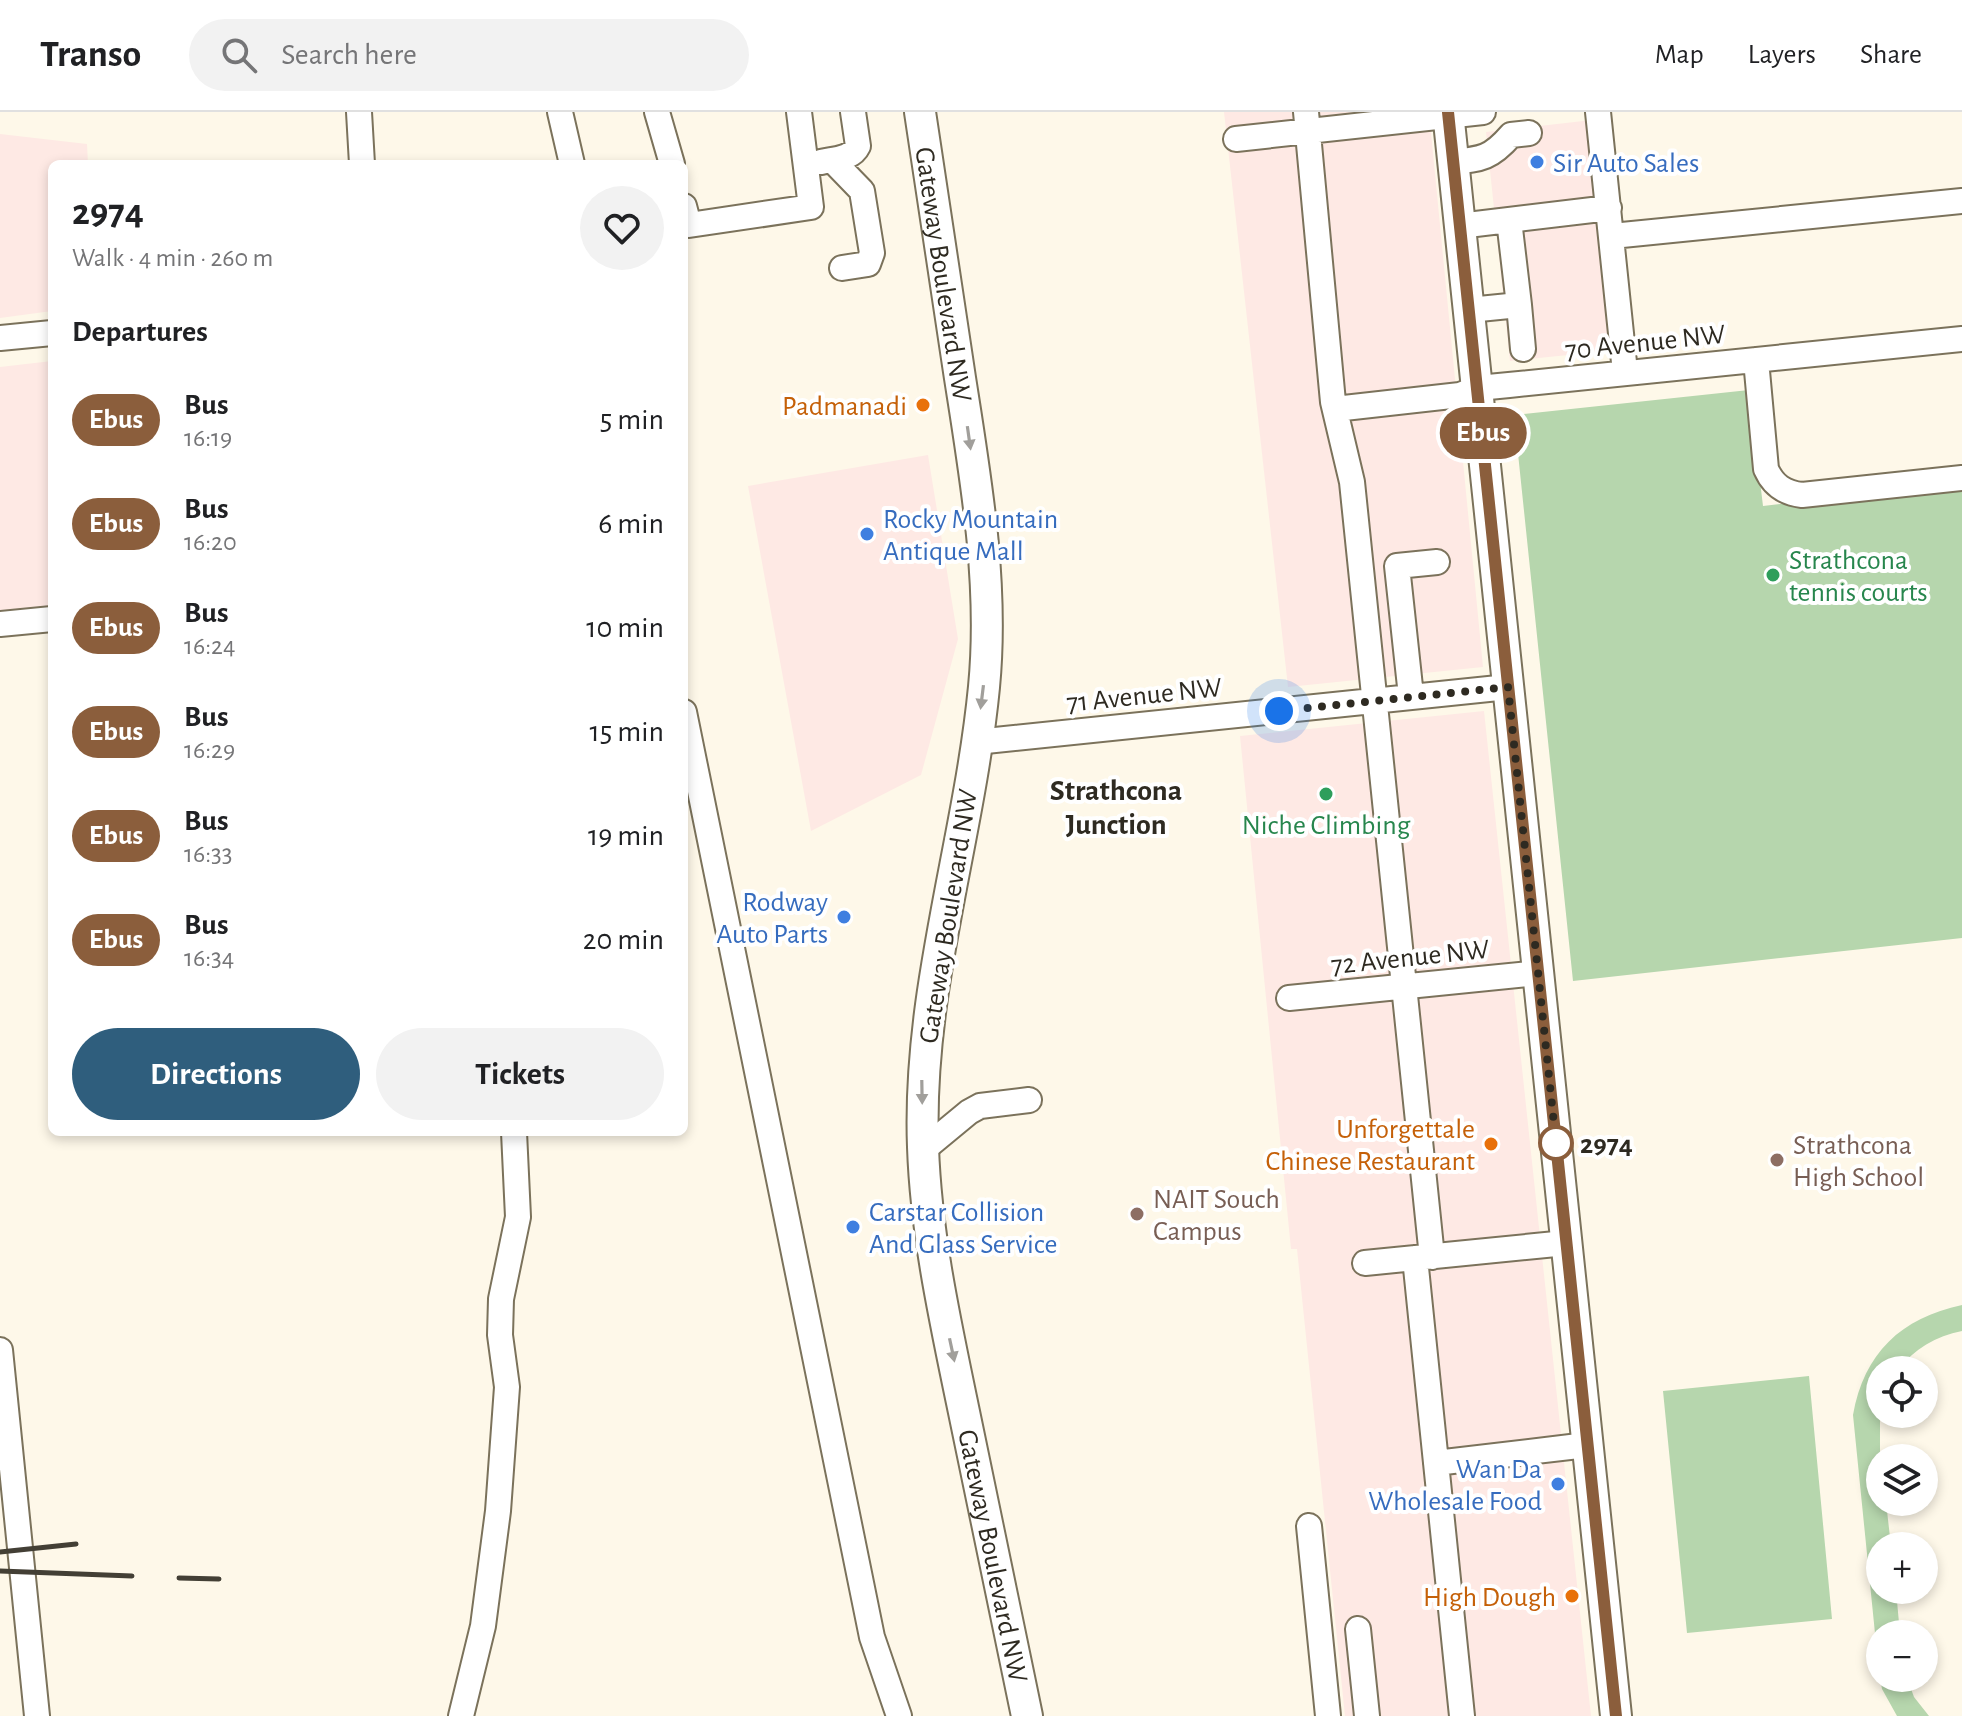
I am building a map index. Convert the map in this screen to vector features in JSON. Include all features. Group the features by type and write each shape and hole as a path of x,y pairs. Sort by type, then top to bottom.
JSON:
{"main road":[{"name":"Gateway Boulevard NW","path":"920,112 983,544 987,625 984,686 976,742 927,1018 922,1077 923,1150 941,1296 1027,1716"},
{"path":"1448,114 1616,1716"}],"street":[{"path":"359,112 362,160"},
{"path":"560,112 571,160"},
{"path":"657,112 671,160"},
{"path":"688,221 689,225 811,207 799,112"},
{"path":"806,166 852,155 858,146 853,112"},
{"path":"1236,139 1307,122 1483,112"},
{"path":"1598,112 1625,372"},
{"path":"1307,122 1335,409 1352,482 1404,987 1436,1463 1462,1716"},
{"path":"1453,162 1483,159 1497,151 1511,135 1529,133"},
{"path":"832,160 862,191 872,253 868,264 842,268"},
{"path":"1612,236 1962,201"},
{"path":"1459,226 1609,208"},
{"path":"1509,220 1523,349"},
{"path":"1469,310 1519,305"},
{"path":"0,338 48,333"},
{"name":"70 Avenue NW","path":"1335,409 1460,395 1478,388 1962,339"},
{"path":"1756,360 1766,469 1770,479 1789,493 1802,495 1962,478"},
{"path":"1361,568 1437,562"},
{"path":"1397,566 1411,696"},
{"path":"0,624 41,620"},
{"name":"71 Avenue NW","path":"976,742 1508,687"},
{"path":"688,732 872,1637 899,1716"},
{"name":"72 Avenue NW","path":"1289,998 1538,973"},
{"path":"923,1150 980,1106 1029,1100"},
{"path":"461,1716 483,1626 498,1511 507,1387 500,1335 501,1299 518,1217 514,1136"},
{"path":"1365,1263 1566,1243"},
{"path":"0,1350 37,1716"},
{"path":"1436,1463 1587,1445"},
{"path":"1309,1526 1328,1716"},
{"path":"1358,1629 1367,1716"}],"shaded area":[{"path":"1224,112 1429,112 1483,667 1288,687"},
{"path":"1592,120 1617,350 1510,361 1486,132"},
{"path":"0,134 87,144 88,160 48,160 48,312 0,318"},
{"path":"48,361 48,631 31,633 27,609 0,611 0,367"},
{"path":"928,455 958,639 921,775 811,831 748,486"},
{"path":"1484,711 1591,1716 1345,1716 1297,1249 1291,1249 1240,736"}],"green space":[{"path":"1749,390 1763,506 1962,484 1962,938 1573,981 1514,415"},
{"path":"1962,1305 1962,1331 1926,1344 1911,1356 1876,1356 1904,1329 1940,1311"},
{"path":"1866,1373 1866,1428 1880,1428 1880,1444 1866,1444 1866,1516 1888,1516 1889,1532 1866,1532 1866,1544 1853,1415"},
{"path":"1809,1376 1832,1619 1687,1633 1663,1391"},
{"path":"1872,1604 1897,1604 1899,1620 1874,1620"},
{"path":"1884,1692 1912,1692 1929,1716 1897,1716"}],"railway":[{"path":"0,1552 76,1544"},
{"path":"0,1571 132,1576"},
{"path":"179,1578 219,1579"}],"bus line":[{"name":"Ebus","path":"1448,112 1616,1716"}],"place":[{"name":"Sir Auto Sales","path":"1537,162"},
{"name":"Padmanadi","path":"923,405"},
{"name":"Rocky Mountain Antique Mall","path":"867,534"},
{"name":"Strathcona tennis courts","path":"1773,575"},
{"name":"Niche Climbing","path":"1326,794"},
{"name":"Rodway Auto Parts","path":"844,917"},
{"name":"2974","path":"1556,1143"},
{"name":"Unforgettale Chinese Restaurant","path":"1491,1144"},
{"name":"Strathcona High School","path":"1777,1160"},
{"name":"NAIT Souch Campus","path":"1137,1214"},
{"name":"Carstar Collision And Glass Service","path":"853,1227"},
{"name":"Wan Da Wholesale Food","path":"1558,1484"},
{"name":"High Dough","path":"1572,1596"}],"district":[{"name":"Strathcona Junction","path":"1116,807"}],"route":[{"path":"1279,711 1508,687 1556,1143"}]}
